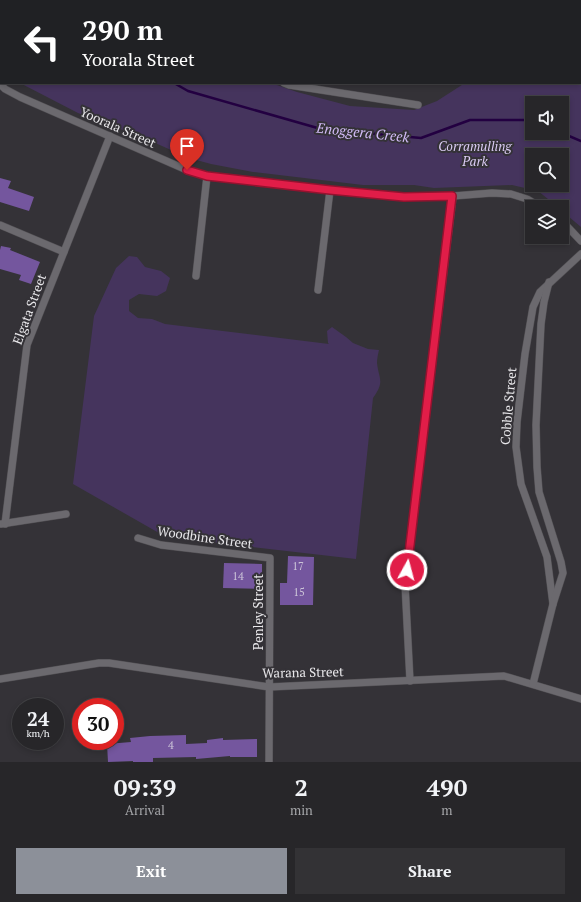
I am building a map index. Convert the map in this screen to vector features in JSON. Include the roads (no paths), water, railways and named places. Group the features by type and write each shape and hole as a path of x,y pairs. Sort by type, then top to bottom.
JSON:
{"street":[{"name":"Yoorala Street","path":"0,84 6,90 20,97 187,170 207,176 404,197 492,193 512,194 529,200"},
{"path":"286,84 418,105"},
{"name":"Elgata Street","path":"2,524 27,345 110,136"},
{"path":"196,276 207,176"},
{"path":"318,290 330,190"},
{"path":"410,681 405,584 452,196"},
{"path":"0,225 64,252"},
{"path":"569,228 581,241"},
{"name":"Cobble Street","path":"553,604 547,557 521,484 516,446 517,422 525,354 533,307 540,292 549,282 581,254"},
{"name":"Cobble Street","path":"533,684 553,604 563,574 561,562 539,492 537,467 536,425 541,324 549,282"},
{"path":"2,524 66,514"},
{"name":"Woodbine Street","path":"138,538 160,545 270,558"},
{"name":"Penley Street","path":"269,762 270,558"},
{"name":"Warana Street","path":"0,677 99,663 108,663 270,687 504,676 581,700"}],"waterway":[{"name":"Enoggera Creek","path":"176,84 188,91 321,129 421,138 470,120 525,120"},
{"name":"Enoggera Creek","path":"569,136 581,141"}],"park label":[{"name":"Corramulling Park","path":"475,154"}]}
